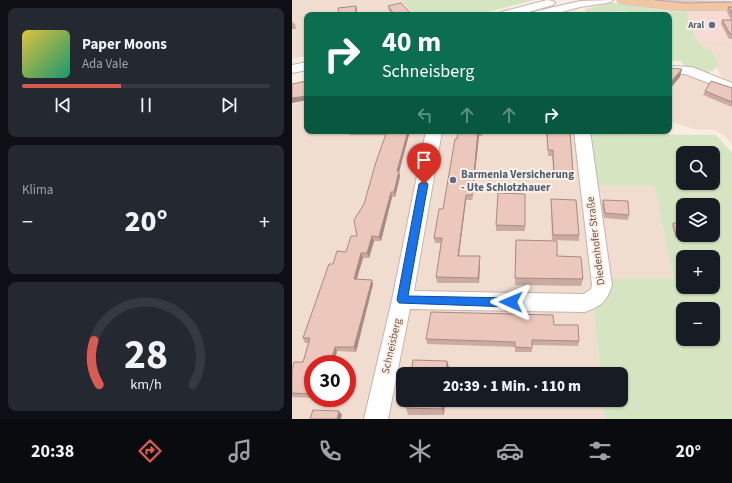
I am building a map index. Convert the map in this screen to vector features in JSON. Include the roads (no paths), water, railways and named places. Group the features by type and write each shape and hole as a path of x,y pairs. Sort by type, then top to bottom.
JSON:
{"main road":[{"path":"624,0 673,6 732,6"}],"street":[{"path":"522,12 562,5 607,0"},
{"path":"544,12 562,5"},
{"path":"292,69 304,67"},
{"path":"672,69 687,70 732,88"},
{"name":"Schneisberg","path":"376,419 402,300 433,134"},
{"name":"Diedenhofer Straße","path":"402,300 585,303 592,301 597,297 602,286 582,134"}],"tram line":[{"path":"655,0 686,3 732,2"}],"place":[{"name":"Aral","path":"712,25"},
{"name":"Barmenia Versicherung - Ute Schlotzhauer","path":"453,180"}]}
